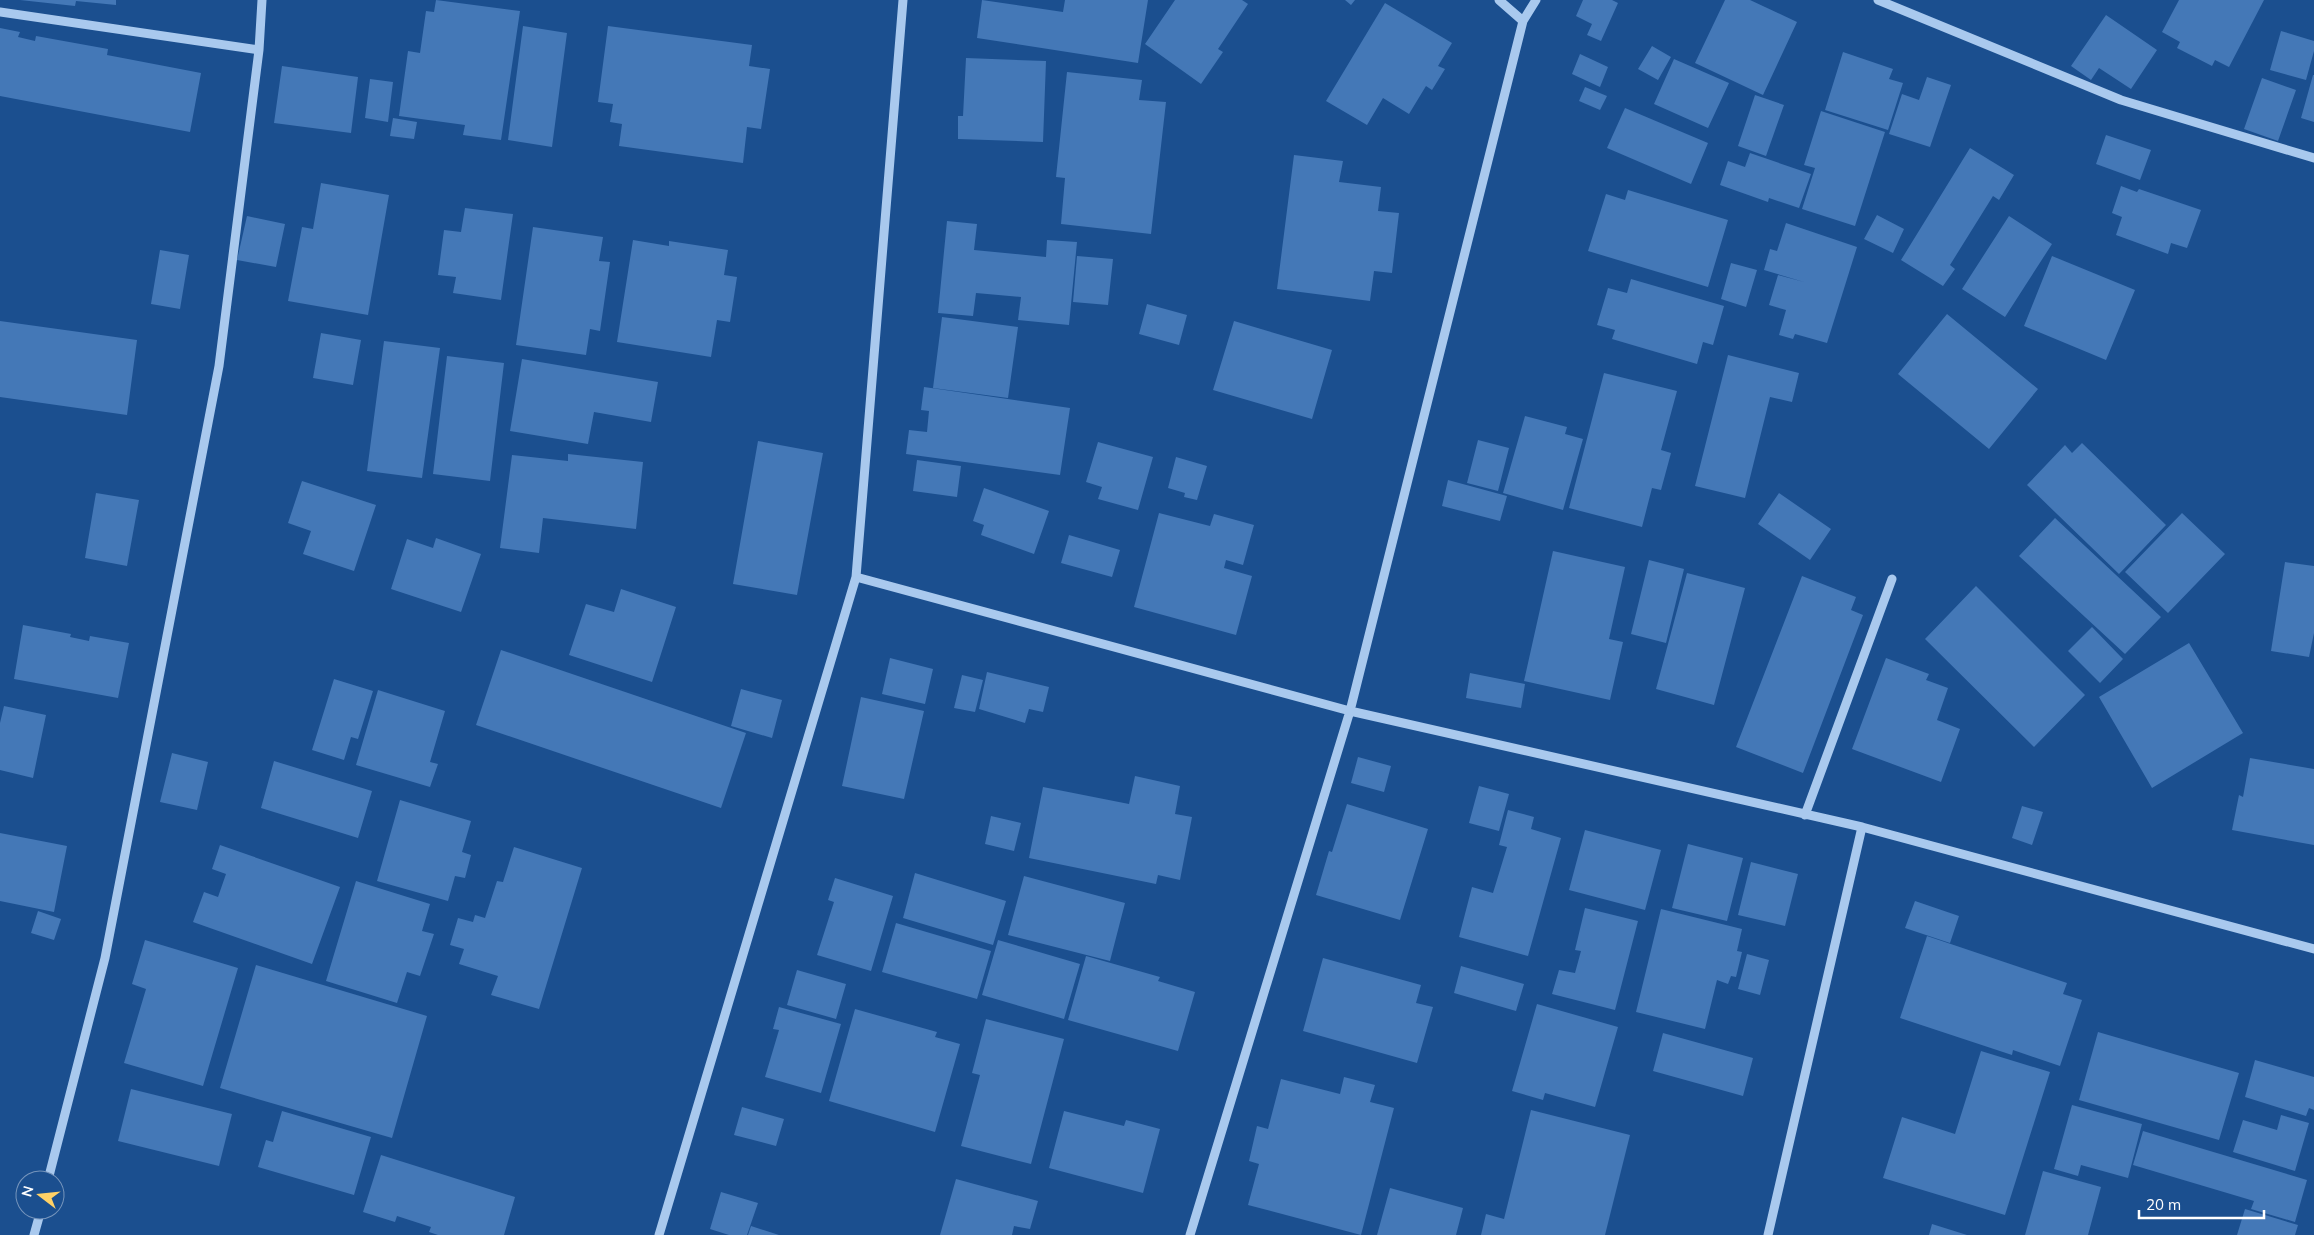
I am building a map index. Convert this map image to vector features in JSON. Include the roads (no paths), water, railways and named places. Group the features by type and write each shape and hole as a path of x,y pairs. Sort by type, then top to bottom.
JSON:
{"street":[{"path":"51,1170 105,958 219,366 259,50 262,0"},
{"path":"659,1235 856,577 903,0"},
{"path":"1499,0 1523,22"},
{"path":"1190,1235 1350,711 1523,22 1536,0"},
{"path":"1878,0 2121,100 2314,158"},
{"path":"0,12 259,50"},
{"path":"856,577 1350,711 1862,827 2314,949"},
{"path":"1805,815 1892,579"},
{"path":"1768,1235 1862,827"},
{"path":"34,1235 38,1220"}]}
